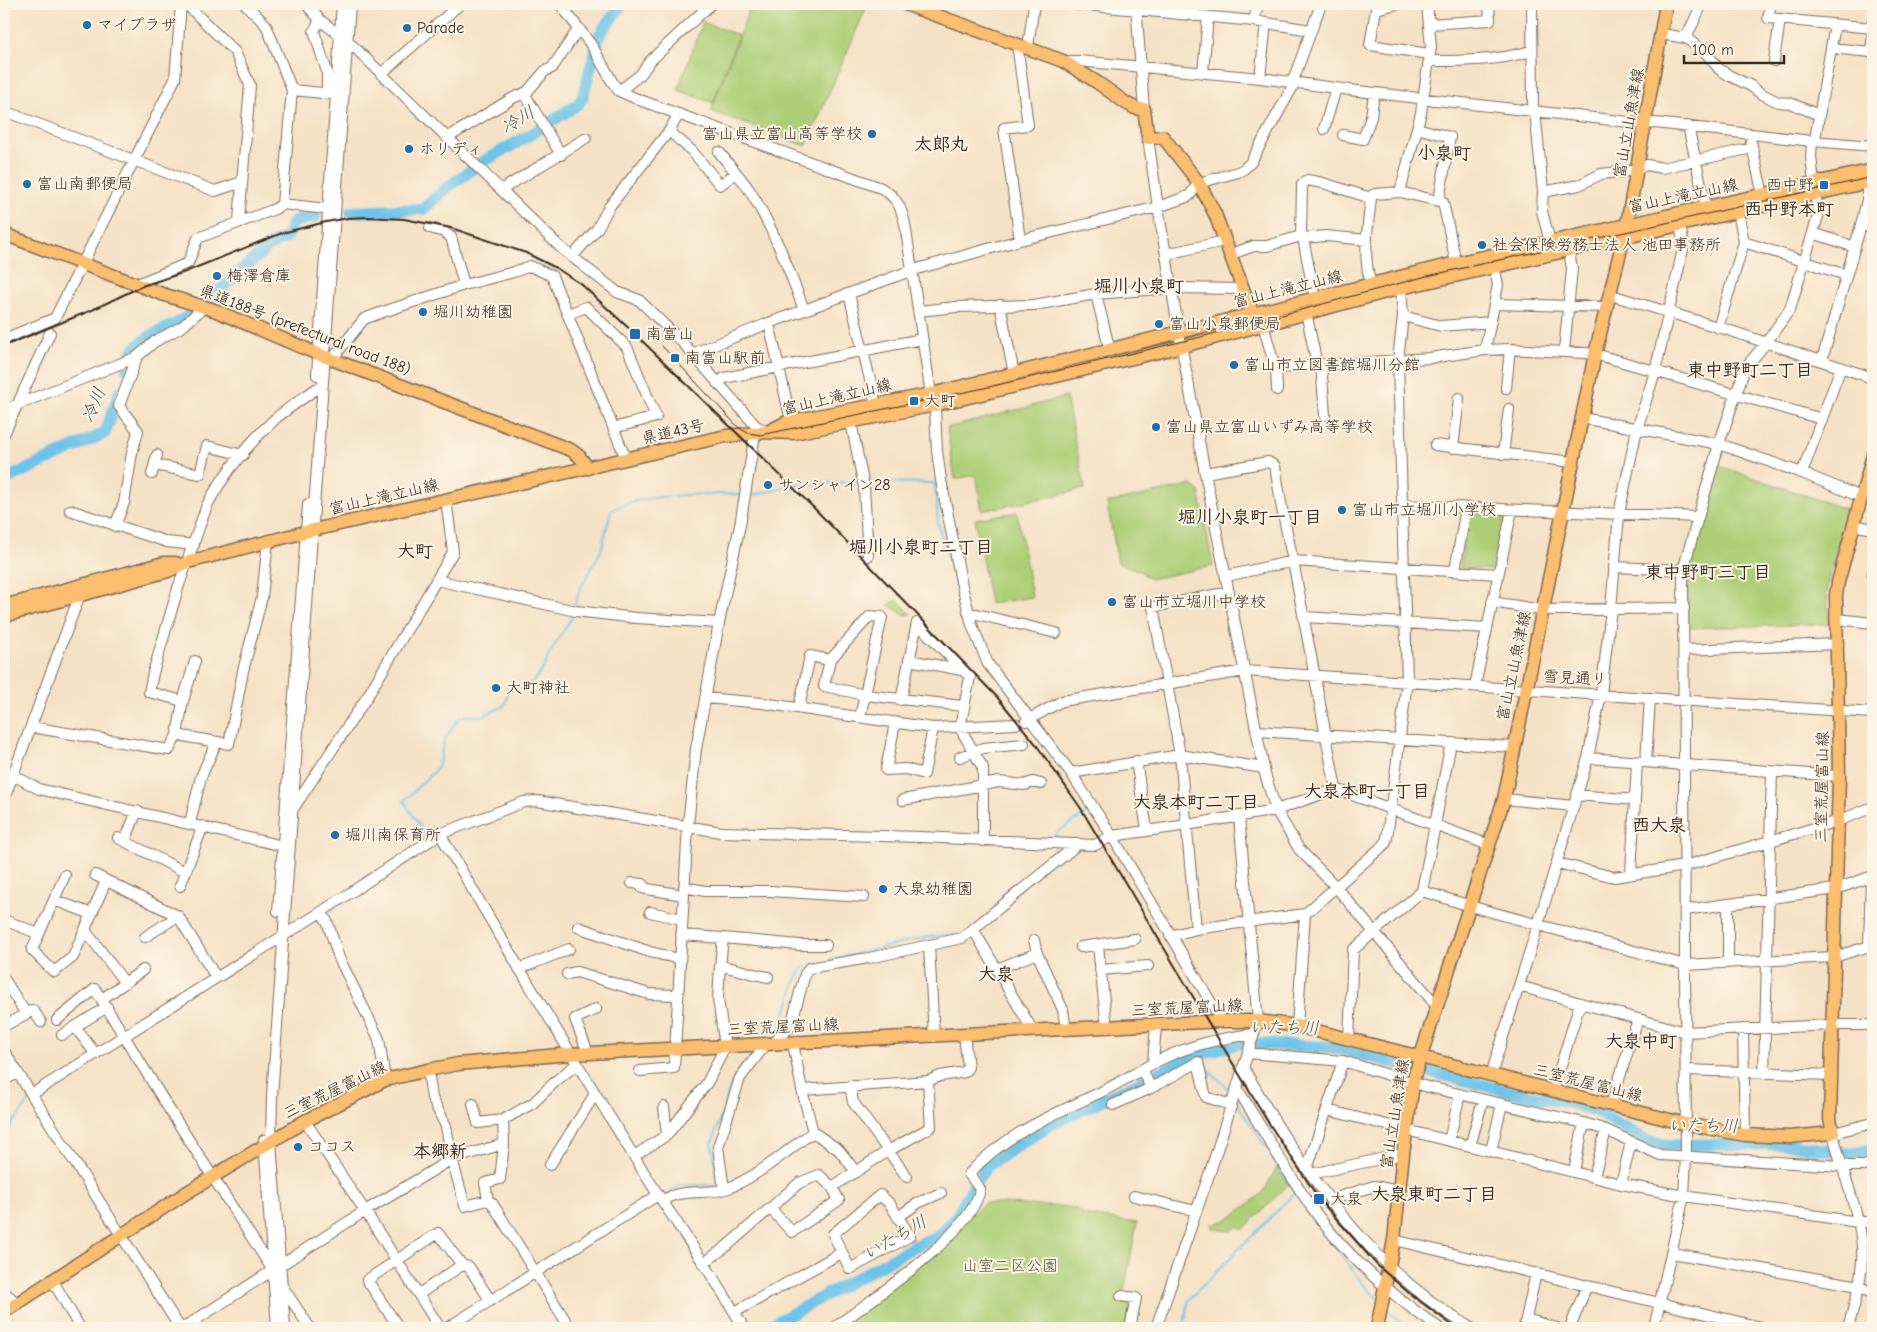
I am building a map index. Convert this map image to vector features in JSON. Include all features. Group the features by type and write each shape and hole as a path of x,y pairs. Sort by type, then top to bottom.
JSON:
{"main road":[{"path":"906,4 1063,61 1098,82 1126,103 1135,108 1144,109 1148,138 1163,137 1199,183 1231,254 1251,310 1259,319"},
{"name":"富山立山魚津線","path":"1377,1328 1394,1240 1403,1154 1414,1080 1436,1005 1504,799 1595,354 1627,224 1666,4"},
{"name":"富山上滝立山線","path":"761,433 794,433 851,422 1014,374 1179,333 1306,312 1494,266 1569,251 1738,212 1815,188 1872,174"},
{"name":"富山上滝立山線","path":"761,433 791,421 876,404 933,399 1182,346 1315,299 1371,284 1627,224 1763,195 1815,188"},
{"name":"県道188号 (prefectural road 188)","path":"4,234 204,308 325,357 571,450 579,456 588,468"},
{"name":"県道43号","path":"588,468 726,436 761,433"},
{"name":"三室荒屋富山線","path":"4,1312 214,1176 305,1121 385,1080 458,1064 573,1059 588,1053 1222,1021 1258,1021 1297,1026 1419,1060 1491,1075 1686,1124 1745,1135 1790,1137 1834,1135 1830,1118 1839,776 1836,595 1853,525 1872,462"},
{"name":"富山上滝立山線","path":"4,616 168,571 188,562 309,531 588,468"},
{"name":"富山上滝立山線","path":"4,606 164,563 188,562"}],"street":[{"path":"6,336 56,318 175,79 181,4"},
{"path":"186,4 235,52 250,85 240,221"},
{"path":"245,4 266,25 292,90 282,204"},
{"path":"306,4 320,20 343,38 572,257 617,292 638,300 692,354 761,433 718,623 696,749 688,825 674,1068 640,1071"},
{"path":"277,1328 276,1268 268,1145 280,938 283,846 325,357 343,38 342,4"},
{"path":"280,938 293,810 316,389 325,357 327,209 332,94 350,4"},
{"path":"381,74 460,4"},
{"path":"560,4 592,46 619,90 637,99 881,188 891,193 898,202 902,212 913,271 922,339 933,399 941,480 968,612 988,664 1024,722 1071,773 1112,836 1222,1021"},
{"path":"619,90 640,75 650,61 711,4"},
{"path":"1020,240 1004,128 1028,125 1018,51 1023,46 1034,4"},
{"path":"1075,4 1136,7 1311,30"},
{"path":"1194,4 1194,16"},
{"path":"1254,21 1258,4"},
{"path":"692,354 769,323 913,271 1020,240 1158,207 1189,196 1199,183 1244,169 1251,162 1293,86 1321,4"},
{"path":"1397,4 1376,9 1370,45 1429,58 1477,61 1514,56 1531,50"},
{"path":"1400,192 1417,128 1429,58 1427,4"},
{"path":"1429,24 1490,20 1489,4"},
{"path":"1532,4 1532,108 1535,110 1543,192 1542,211 1550,242"},
{"path":"1686,38 1702,4"},
{"path":"1771,4 1768,18 1873,28"},
{"path":"1136,7 1144,109"},
{"path":"1203,72 1208,17"},
{"path":"1774,61 1780,19"},
{"path":"320,20 314,31 332,94"},
{"path":"1260,78 1266,23"},
{"path":"1654,1328 1684,1196 1686,1154 1683,570 1719,444 1745,368 1766,343 1790,308 1818,216 1811,157 1812,141 1815,139 1835,25"},
{"path":"447,138 512,98 527,92 545,71 552,68 579,28"},
{"path":"1661,34 1686,38 1708,56 1719,69 1730,76 1778,102 1790,103 1819,115"},
{"path":"1830,48 1871,52 1873,34"},
{"path":"1063,61 1078,60 1203,72 1646,124 1688,126 1812,141 1873,146"},
{"path":"1324,129 1336,88"},
{"path":"292,90 332,94"},
{"path":"524,93 561,155"},
{"path":"1343,135 1364,139 1371,116 1374,93"},
{"path":"4,111 215,191 242,182"},
{"path":"572,257 594,233 609,207 669,131 680,114"},
{"path":"1688,126 1706,207"},
{"path":"1417,128 1450,138 1439,200"},
{"path":"669,131 692,151 720,185 736,173"},
{"path":"1750,134 1763,195"},
{"path":"501,190 586,138"},
{"path":"1148,138 1179,333 1205,474 1227,576 1264,768 1276,810 1299,849 1336,887 1436,1005"},
{"path":"1543,192 1579,185 1602,174 1628,171 1647,165 1662,168 1752,148"},
{"path":"719,152 749,189 768,222 783,254 804,310"},
{"path":"1822,360 1868,200 1872,174"},
{"path":"1315,299 1302,237 1302,185 1307,180 1323,183 1371,198"},
{"path":"1371,284 1366,259 1371,196 1375,194 1400,192 1443,202 1456,263"},
{"path":"137,284 188,263 198,238 275,209 282,204 327,209"},
{"path":"1718,328 1744,242 1738,212"},
{"path":"1491,1075 1588,758 1601,694 1619,514 1637,429 1655,372 1684,245 1680,226"},
{"path":"1861,226 1873,228"},
{"path":"430,228 444,232 451,238 464,285"},
{"path":"1813,233 1855,247"},
{"path":"1231,254 1254,246 1267,246 1302,237 1326,236 1367,240"},
{"path":"1166,254 1225,241"},
{"path":"1744,242 1846,275"},
{"path":"1564,351 1572,269 1569,251"},
{"path":"325,357 336,354 364,320 464,285 534,266 552,276 626,459"},
{"path":"1485,350 1498,286 1494,266"},
{"path":"919,311 956,307 1034,305 1096,294 1172,288 1244,289"},
{"path":"1170,936 1196,930 1305,914 1385,844 1408,682 1398,360 1403,316 1401,288"},
{"path":"850,294 876,404"},
{"path":"1096,294 1110,351"},
{"path":"1495,304 1568,305 1609,301 1668,313 1822,360 1873,378"},
{"path":"1000,305 1014,374"},
{"path":"568,314 586,307 627,347 656,417 613,428"},
{"path":"4,410 137,357 154,342 183,326 204,308"},
{"path":"1306,312 1319,365 1325,415"},
{"path":"1403,316 1441,326 1491,322"},
{"path":"1259,319 1276,366 1277,390"},
{"path":"769,323 791,421"},
{"path":"4,434 50,333"},
{"path":"717,383 724,378 922,339"},
{"path":"1276,366 1278,368 1430,358 1485,350 1510,349 1595,354 1822,419"},
{"path":"1506,388 1510,349"},
{"path":"115,526 124,503 132,452 138,431 119,406 137,357"},
{"path":"1802,473 1841,367"},
{"path":"183,701 149,692 179,585 207,505 213,494 243,455 276,419 316,389"},
{"path":"1453,448 1459,398"},
{"path":"1503,454 1508,409"},
{"path":"1582,418 1719,444 1802,473 1861,497"},
{"path":"851,422 864,486 868,556"},
{"path":"1435,445 1573,462"},
{"path":"155,465 200,474 207,446 243,455"},
{"path":"1205,474 1268,462 1275,466 1336,789"},
{"path":"293,810 356,714 453,552 446,499"},
{"path":"1402,505 1698,517"},
{"path":"1455,570 1466,508"},
{"path":"70,510 167,542 194,545"},
{"path":"1475,686 1512,510"},
{"path":"1853,525 1873,530"},
{"path":"177,735 229,744 262,597 268,542"},
{"path":"1227,576 1293,561 1498,574"},
{"path":"1614,567 1683,570"},
{"path":"436,580 576,611 636,618 718,623"},
{"path":"4,799 84,584"},
{"path":"1196,930 1180,755 1153,607 1229,592"},
{"path":"1492,602 1542,610 1684,608"},
{"path":"968,612 1056,633"},
{"path":"860,717 865,695 882,618 870,616 830,660 824,686 865,695 964,706"},
{"path":"1304,617 1487,628"},
{"path":"1837,619 1873,623"},
{"path":"901,700 917,623 970,677 960,728 983,768 983,841"},
{"path":"1684,650 1838,644"},
{"path":"799,708 810,656 830,660"},
{"path":"909,660 962,670"},
{"path":"31,727 78,733 169,750 177,735 183,701 195,661"},
{"name":"雪見通り","path":"1024,722 1062,701 1245,670 1873,713"},
{"path":"705,698 762,703 933,728 960,728 1024,722"},
{"path":"1632,874 1635,800 1650,698"},
{"path":"895,723 886,770 906,769 924,774 933,728"},
{"path":"1257,731 1514,747"},
{"path":"190,823 202,777 216,742"},
{"path":"1349,1039 1353,950 1422,891 1451,743"},
{"path":"960,757 983,748 1024,744"},
{"path":"1071,773 1180,755 1264,768"},
{"path":"1588,758 1839,776"},
{"path":"1136,761 1146,830"},
{"path":"1764,1073 1772,771"},
{"path":"13,775 39,789 283,846"},
{"path":"903,800 1000,782 1024,785 1033,782 1041,784"},
{"path":"32,1094 321,912 440,834 524,802 537,801 721,832 920,837 1096,845 1112,836 1276,810 1336,789 1489,845"},
{"path":"1504,799 1635,800"},
{"path":"1557,863 1614,877 1685,866 1838,821 1873,808"},
{"path":"137,811 122,840 186,872"},
{"path":"1156,1328 1212,1169 1258,1021 1238,817"},
{"path":"180,886 203,826"},
{"path":"440,834 573,1059 744,1327"},
{"path":"724,1189 718,1147 740,1078 769,1044 790,1025 805,974 809,968 869,958 962,938 1077,844"},
{"path":"65,875 32,950 54,972 73,957 106,881"},
{"path":"95,875 178,916 216,977"},
{"path":"1422,891 1469,906 1685,964 1728,963 1834,957 1871,946 1872,877 1836,889 1685,910"},
{"path":"632,883 643,884 642,888 684,891 770,891 864,897"},
{"path":"54,900 92,914"},
{"path":"1728,904 1728,963"},
{"path":"321,912 327,921 339,958 380,1039 385,1080"},
{"path":"650,912 682,919"},
{"path":"1297,1026 1305,914"},
{"path":"146,937 178,916"},
{"path":"4,920 39,934"},
{"path":"578,927 650,952 680,959"},
{"path":"974,929 1033,1031"},
{"path":"85,930 125,983"},
{"path":"681,935 799,945 826,945"},
{"path":"634,1156 667,1135 707,1083 725,1046 718,999 723,938"},
{"path":"1081,947 1098,946 1135,939"},
{"path":"1034,940 1036,953 1063,1010 1066,1030"},
{"path":"929,945 934,1036"},
{"path":"1098,946 1107,1028"},
{"path":"519,969 570,949"},
{"path":"997,969 1036,953"},
{"path":"720,966 768,977"},
{"path":"1100,970 1148,966"},
{"path":"62,1035 75,1027 125,983 143,970"},
{"path":"567,974 577,972 649,994 678,995"},
{"path":"4,979 26,1014"},
{"path":"1519,986 1686,1032 1832,1025 1873,1025"},
{"path":"57,1020 95,989 169,1109 276,1268 281,1285 285,1328"},
{"path":"1553,1091 1580,1003"},
{"path":"588,1053 575,1019 596,1009"},
{"path":"4,1026 33,1010 41,1022"},
{"path":"1611,1105 1638,1018"},
{"path":"1153,1063 1156,1025"},
{"path":"75,1027 95,1054"},
{"path":"1743,1029 1745,1135"},
{"path":"802,1090 928,1081 940,1076 965,1072 968,1067 964,1035"},
{"path":"834,1328 947,1240 972,1211 979,1196 980,1189 969,1174 980,1161 1010,1138 1153,1063 1218,1039 1253,1035"},
{"path":"793,1043 802,1090 813,1132 839,1150 856,1172"},
{"path":"1249,1050 1343,1061 1483,1100 1584,1123 1606,1130 1660,1155 1686,1154 1864,1166 1873,1162"},
{"path":"4,1051 181,1328 365,1211 452,1159 504,1144"},
{"path":"474,1104 478,1123 502,1120 533,1103 557,1080 573,1059"},
{"path":"1309,1171 1343,1061"},
{"path":"1113,1106 1198,1062 1206,1097 1231,1106"},
{"path":"1243,1067 1281,1131 1330,1200 1359,1236 1395,1273 1429,1301 1472,1328"},
{"path":"428,1070 432,1098 446,1126 452,1159 465,1206 488,1200"},
{"path":"1142,1070 1151,1088"},
{"path":"1686,1070 1831,1075"},
{"path":"4,1080 18,1073"},
{"path":"832,1187 888,1150 932,1126 928,1081"},
{"path":"850,1086 853,1102 907,1177"},
{"path":"1236,1088 1310,1206 1347,1250 1386,1287 1439,1328"},
{"path":"550,1165 595,1094"},
{"path":"1449,1141 1460,1094"},
{"path":"1470,1146 1483,1100"},
{"path":"1491,1151 1502,1104"},
{"path":"664,1107 667,1135"},
{"path":"1327,1110 1621,1184 1684,1196 1858,1222 1873,1222"},
{"path":"502,1120 504,1144 500,1179 485,1183 488,1200 492,1203 570,1328"},
{"path":"305,1121 440,1328"},
{"path":"1574,1171 1584,1123"},
{"path":"1848,1328 1863,1259 1858,1222 1834,1135 1873,1123"},
{"path":"1594,1177 1606,1130"},
{"path":"447,1328 660,1198 674,1194 732,1187 813,1132"},
{"path":"1621,1184 1631,1142"},
{"path":"1309,1171 1403,1154"},
{"path":"704,1263 727,1246 770,1208 799,1183 819,1175 832,1187 839,1200 792,1232 770,1208"},
{"path":"1330,1200 1374,1186 1399,1191"},
{"path":"898,1217 918,1203 941,1192"},
{"path":"880,1195 890,1204 898,1217 910,1236 850,1269 833,1234 880,1195"},
{"path":"1134,1196 1196,1211"},
{"path":"398,1328 367,1280 396,1259 438,1233 462,1266"},
{"path":"1394,1240 1764,1328"},
{"path":"735,1312 841,1253"},
{"path":"1672,1253 1858,1286 1873,1294"},
{"path":"419,1294 462,1266 469,1267 490,1300"},
{"path":"1536,1273 1525,1323 1557,1328"},
{"path":"53,1280 80,1328"},
{"path":"281,1285 310,1328"},
{"path":"1570,1328 1587,1285"},
{"path":"4,1292 17,1304"},
{"path":"1121,1296 1136,1298 1130,1328"}],"green space":[{"path":"751,4 868,4 806,146 711,111"},
{"path":"703,22 738,35 713,103 678,90"},
{"path":"1066,397 1085,489 982,511 976,475 955,479 947,428"},
{"path":"1717,465 1848,510 1827,585 1829,624 1687,628 1688,567"},
{"path":"1192,485 1199,491 1213,566 1150,579 1138,570 1118,563 1107,503"},
{"path":"1471,510 1505,512 1507,515 1496,570 1460,568 1468,513"},
{"path":"1017,512 1032,597 990,604 975,519"},
{"path":"897,600 911,614 905,615 888,605"},
{"path":"1277,1167 1288,1185 1243,1230 1238,1226 1226,1231 1212,1228 1211,1225 1229,1219 1263,1193"},
{"name":"山室二区公園","path":"985,1203 1069,1207 1076,1209 1083,1215 1137,1223 1122,1300 1131,1306 1125,1328 839,1328"}],"waterway":[{"name":"冷川","path":"351,212 423,209 448,187 481,163 535,132 578,104 582,99 600,34 622,4"},
{"name":"冷川","path":"211,298 269,246 287,236 291,230 291,225 295,221 315,217"},
{"name":"冷川","path":"127,369 132,354 143,341 190,315"},
{"name":"冷川","path":"4,480 105,433 120,392"},
{"path":"749,496 800,484 861,482"},
{"path":"868,482 935,483 938,524 965,618"},
{"path":"574,607 581,587 601,551 611,511 622,505 655,498 713,494 742,495"},
{"path":"428,839 404,801 438,767 445,738 459,718 483,716 502,707 506,703 508,689 511,685 523,687 534,680 544,668 549,654 571,619 572,614"},
{"path":"1055,841 1056,833 1092,810"},
{"path":"326,915 434,846 432,844"},
{"path":"994,906 1052,857 1054,848"},
{"path":"830,960 928,937 955,935"},
{"path":"768,1038 777,1030 783,1020 797,979 806,965"},
{"name":"いたち川","path":"766,1328 913,1247 939,1235 957,1216 987,1166 1051,1124 1199,1054 1241,1043 1332,1047 1507,1091 1571,1103 1596,1111 1646,1140 1669,1145 1788,1144 1850,1154 1873,1149"},
{"path":"738,1072 755,1050"},
{"path":"1199,1054 1211,1073 1224,1084 1231,1094"},
{"path":"663,1195 680,1186 718,1184 712,1143 736,1076"},
{"path":"4,1135 31,1099"},
{"path":"1236,1102 1298,1196"},
{"path":"1184,1328 1188,1302 1193,1295 1295,1193"},
{"path":"1331,1240 1362,1283 1378,1299"},
{"path":"1386,1308 1400,1322 1411,1328"}],"tram line":[{"path":"662,346 739,428 748,433 761,435 989,387 1197,338 1423,277 1873,177"}],"railway":[{"path":"4,346 92,310 142,286 185,272 282,233 348,218 404,219 451,228 526,253 556,268 581,284 815,509 997,697 1035,743 1080,807 1266,1119 1319,1199 1377,1265 1410,1294 1456,1328"}],"place":[{"name":"マイプラザ","path":"87,25"},
{"name":"Parade","path":"407,28"},
{"name":"富山県立富山高等学校","path":"872,134"},
{"name":"ホリディ","path":"409,149"},
{"name":"富山南郵便局","path":"27,184"},
{"name":"西中野","path":"1824,185"},
{"name":"社会保険労務士法人 池田事務所","path":"1482,245"},
{"name":"梅澤倉庫","path":"217,276"},
{"name":"堀川幼稚園","path":"423,312"},
{"name":"富山小泉郵便局","path":"1159,324"},
{"name":"南富山","path":"635,334"},
{"name":"南富山駅前","path":"675,358"},
{"name":"富山市立図書館堀川分館","path":"1234,365"},
{"name":"大町","path":"914,401"},
{"name":"富山県立富山いずみ高等学校","path":"1156,427"},
{"name":"サンシャイン28","path":"768,485"},
{"name":"富山市立堀川小学校","path":"1342,510"},
{"name":"富山市立堀川中学校","path":"1112,602"},
{"name":"大町神社","path":"496,688"},
{"name":"堀川南保育所","path":"335,835"},
{"name":"大泉幼稚園","path":"883,889"},
{"name":"ココス","path":"298,1147"},
{"name":"大泉","path":"1319,1199"}],"district":[{"name":"太郎丸","path":"941,144"},
{"name":"小泉町","path":"1444,153"},
{"name":"西中野本町","path":"1789,209"},
{"name":"堀川小泉町","path":"1139,286"},
{"name":"東中野町二丁目","path":"1750,370"},
{"name":"堀川小泉町一丁目","path":"1250,517"},
{"name":"堀川小泉町二丁目","path":"921,547"},
{"name":"大町","path":"415,551"},
{"name":"東中野町三丁目","path":"1708,572"},
{"name":"大泉本町一丁目","path":"1367,791"},
{"name":"大泉本町二丁目","path":"1196,802"},
{"name":"西大泉","path":"1659,825"},
{"name":"大泉","path":"996,974"},
{"name":"大泉中町","path":"1641,1041"},
{"name":"本郷新","path":"440,1151"},
{"name":"大泉東町二丁目","path":"1434,1194"}]}
